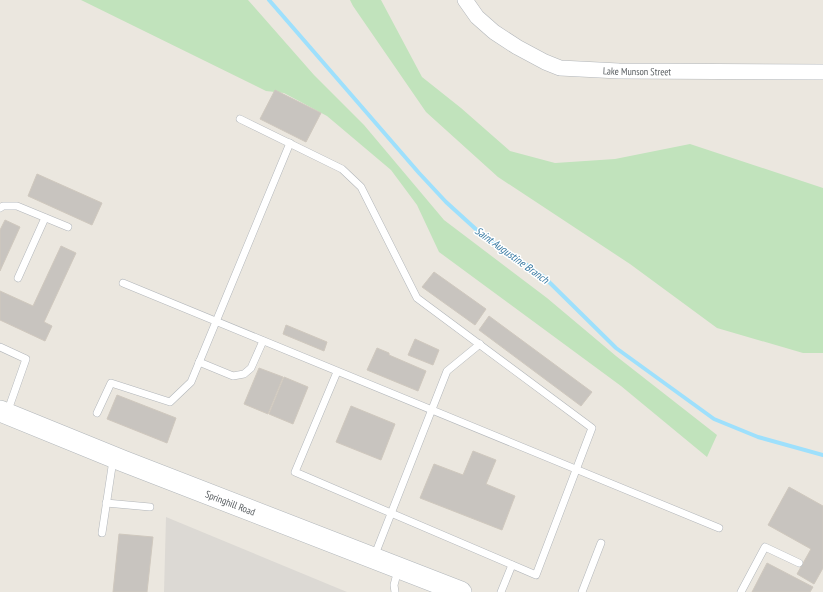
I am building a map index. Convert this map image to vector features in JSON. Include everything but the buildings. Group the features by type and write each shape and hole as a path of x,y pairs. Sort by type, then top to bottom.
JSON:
{"main road":[{"name":"Springhill Road","path":"4,412 114,457 458,592"}],"street":[{"name":"Lake Munson Street","path":"468,4 477,17 494,32 517,48 560,68 619,71 823,72"}],"lane":[{"path":"240,119 342,169 362,187 417,298 592,428 536,575 295,472 337,372"},
{"path":"98,413 111,383 170,402 191,382 290,143"},
{"path":"0,208 3,206 17,206 68,227"},
{"path":"18,278 45,218"},
{"path":"123,283 719,528"},
{"path":"199,362 233,376 244,374 251,368 263,341"},
{"path":"374,558 448,371 480,344"},
{"path":"0,347 26,359 4,412"},
{"path":"102,533 114,457"},
{"path":"106,503 150,507"},
{"path":"582,592 601,543"},
{"path":"741,592 765,547 799,563"},
{"path":"501,592 512,565"},
{"path":"395,592 394,585 399,568"}],"shaded area":[{"path":"166,517 347,592 164,592"}],"green space":[{"path":"81,0 248,0 314,75 364,125 444,220 547,298 616,356 717,435 707,457 621,386 439,252 417,205 391,170 327,116 284,93 266,91"},
{"path":"350,0 381,0 422,77 461,108 510,151 555,163 615,159 690,144 823,188 823,353 803,353 717,328 630,264 498,177 426,112"}],"waterway":[{"name":"Saint Augustine Branch","path":"269,0 446,202 479,232 544,277 616,348 714,419 758,437 823,455"}]}
